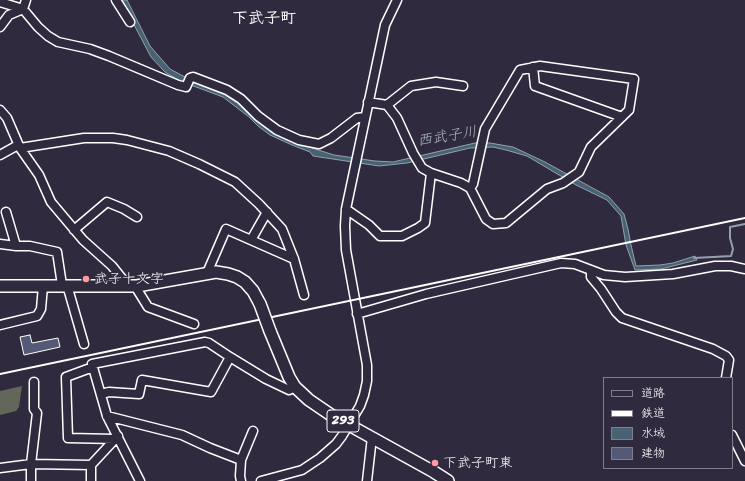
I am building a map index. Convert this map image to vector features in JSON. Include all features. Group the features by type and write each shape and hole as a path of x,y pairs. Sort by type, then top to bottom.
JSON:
{"highway":[{"name":"293","path":"0,286 131,286 216,272 237,277 245,282 253,291 260,304 284,365 296,387 309,400 349,425 448,481"}],"street":[{"path":"0,27 9,15 23,9 26,0"},
{"path":"116,0 130,22"},
{"path":"0,2 23,9 38,27 58,42 103,54 178,85 186,87 190,78 193,77 227,90 241,99 258,116 277,130 299,140 319,144 331,138 357,118 365,117"},
{"path":"261,481 302,470 320,458 336,444 360,406 367,381 367,365 346,250 346,209 385,25 393,2"},
{"path":"387,105 402,128 413,153 422,168 431,173 462,183 470,188 486,219 493,224 506,223 547,189 563,183 579,172 591,146 629,110 634,79 540,66 520,70 484,129 473,184 470,188"},
{"path":"533,67 536,86 622,117"},
{"path":"368,102 387,105 411,86 436,82 463,86"},
{"path":"0,110 7,118 19,146 39,175 51,202 83,240 112,266 148,307 194,324"},
{"path":"0,155 19,146 84,138 113,138 127,140 169,151 199,164 235,182 267,212 282,229 294,259 304,295"},
{"path":"346,209 369,225 380,236 402,236 425,223 431,173"},
{"path":"74,230 107,202 136,217"},
{"path":"6,212 16,246"},
{"path":"251,240 267,212"},
{"path":"207,273 226,229 294,259"},
{"path":"0,244 30,246 57,252 64,285 84,344"},
{"path":"358,314 426,294 560,264 575,264 604,275 625,277 673,274 715,266 732,266 745,269"},
{"path":"591,270 591,277 622,318 713,349 726,356 729,360 726,377"},
{"path":"0,325 37,316 40,309 42,286"},
{"path":"116,437 68,438 66,377 93,367 92,364 205,342 209,343 266,379 289,390 296,387"},
{"path":"101,394 109,392 139,394 142,380 211,392 230,357"},
{"path":"93,367 116,437 140,481"},
{"path":"31,481 31,464 37,413 34,409 34,382"},
{"path":"108,416 182,435 241,460"},
{"path":"241,481 241,460 253,431"},
{"path":"91,481 90,465 116,437"},
{"path":"367,481 372,437"},
{"path":"733,438 745,461"},
{"path":"0,468 31,464 90,465"}],"green space":[{"path":"22,386 19,407 16,411 0,415 0,391"}],"water":[{"path":"121,0 127,0 150,46 170,69 198,84 226,94 267,128 287,140 334,155 393,162 475,143 490,143 513,147 545,162 609,197 624,214 636,266 673,263 695,256 697,260 661,269 635,270 626,245 621,216 607,200 576,185 527,156 506,150 493,147 470,148 407,163 379,166 313,156 310,152 270,135 223,97 180,81 165,72 151,57"}],"building":[{"path":"30,335 32,343 58,338 60,347 24,355 20,337"}],"waterway":[{"name":"西武子川","path":"694,258 731,256 733,249 730,238 730,227 745,224"}],"railway":[{"path":"0,374 745,218"}],"place":[{"name":"武子十文字","path":"86,279"},
{"name":"下武子町東","path":"435,463"}],"district":[{"name":"下武子町","path":"264,19"}]}
